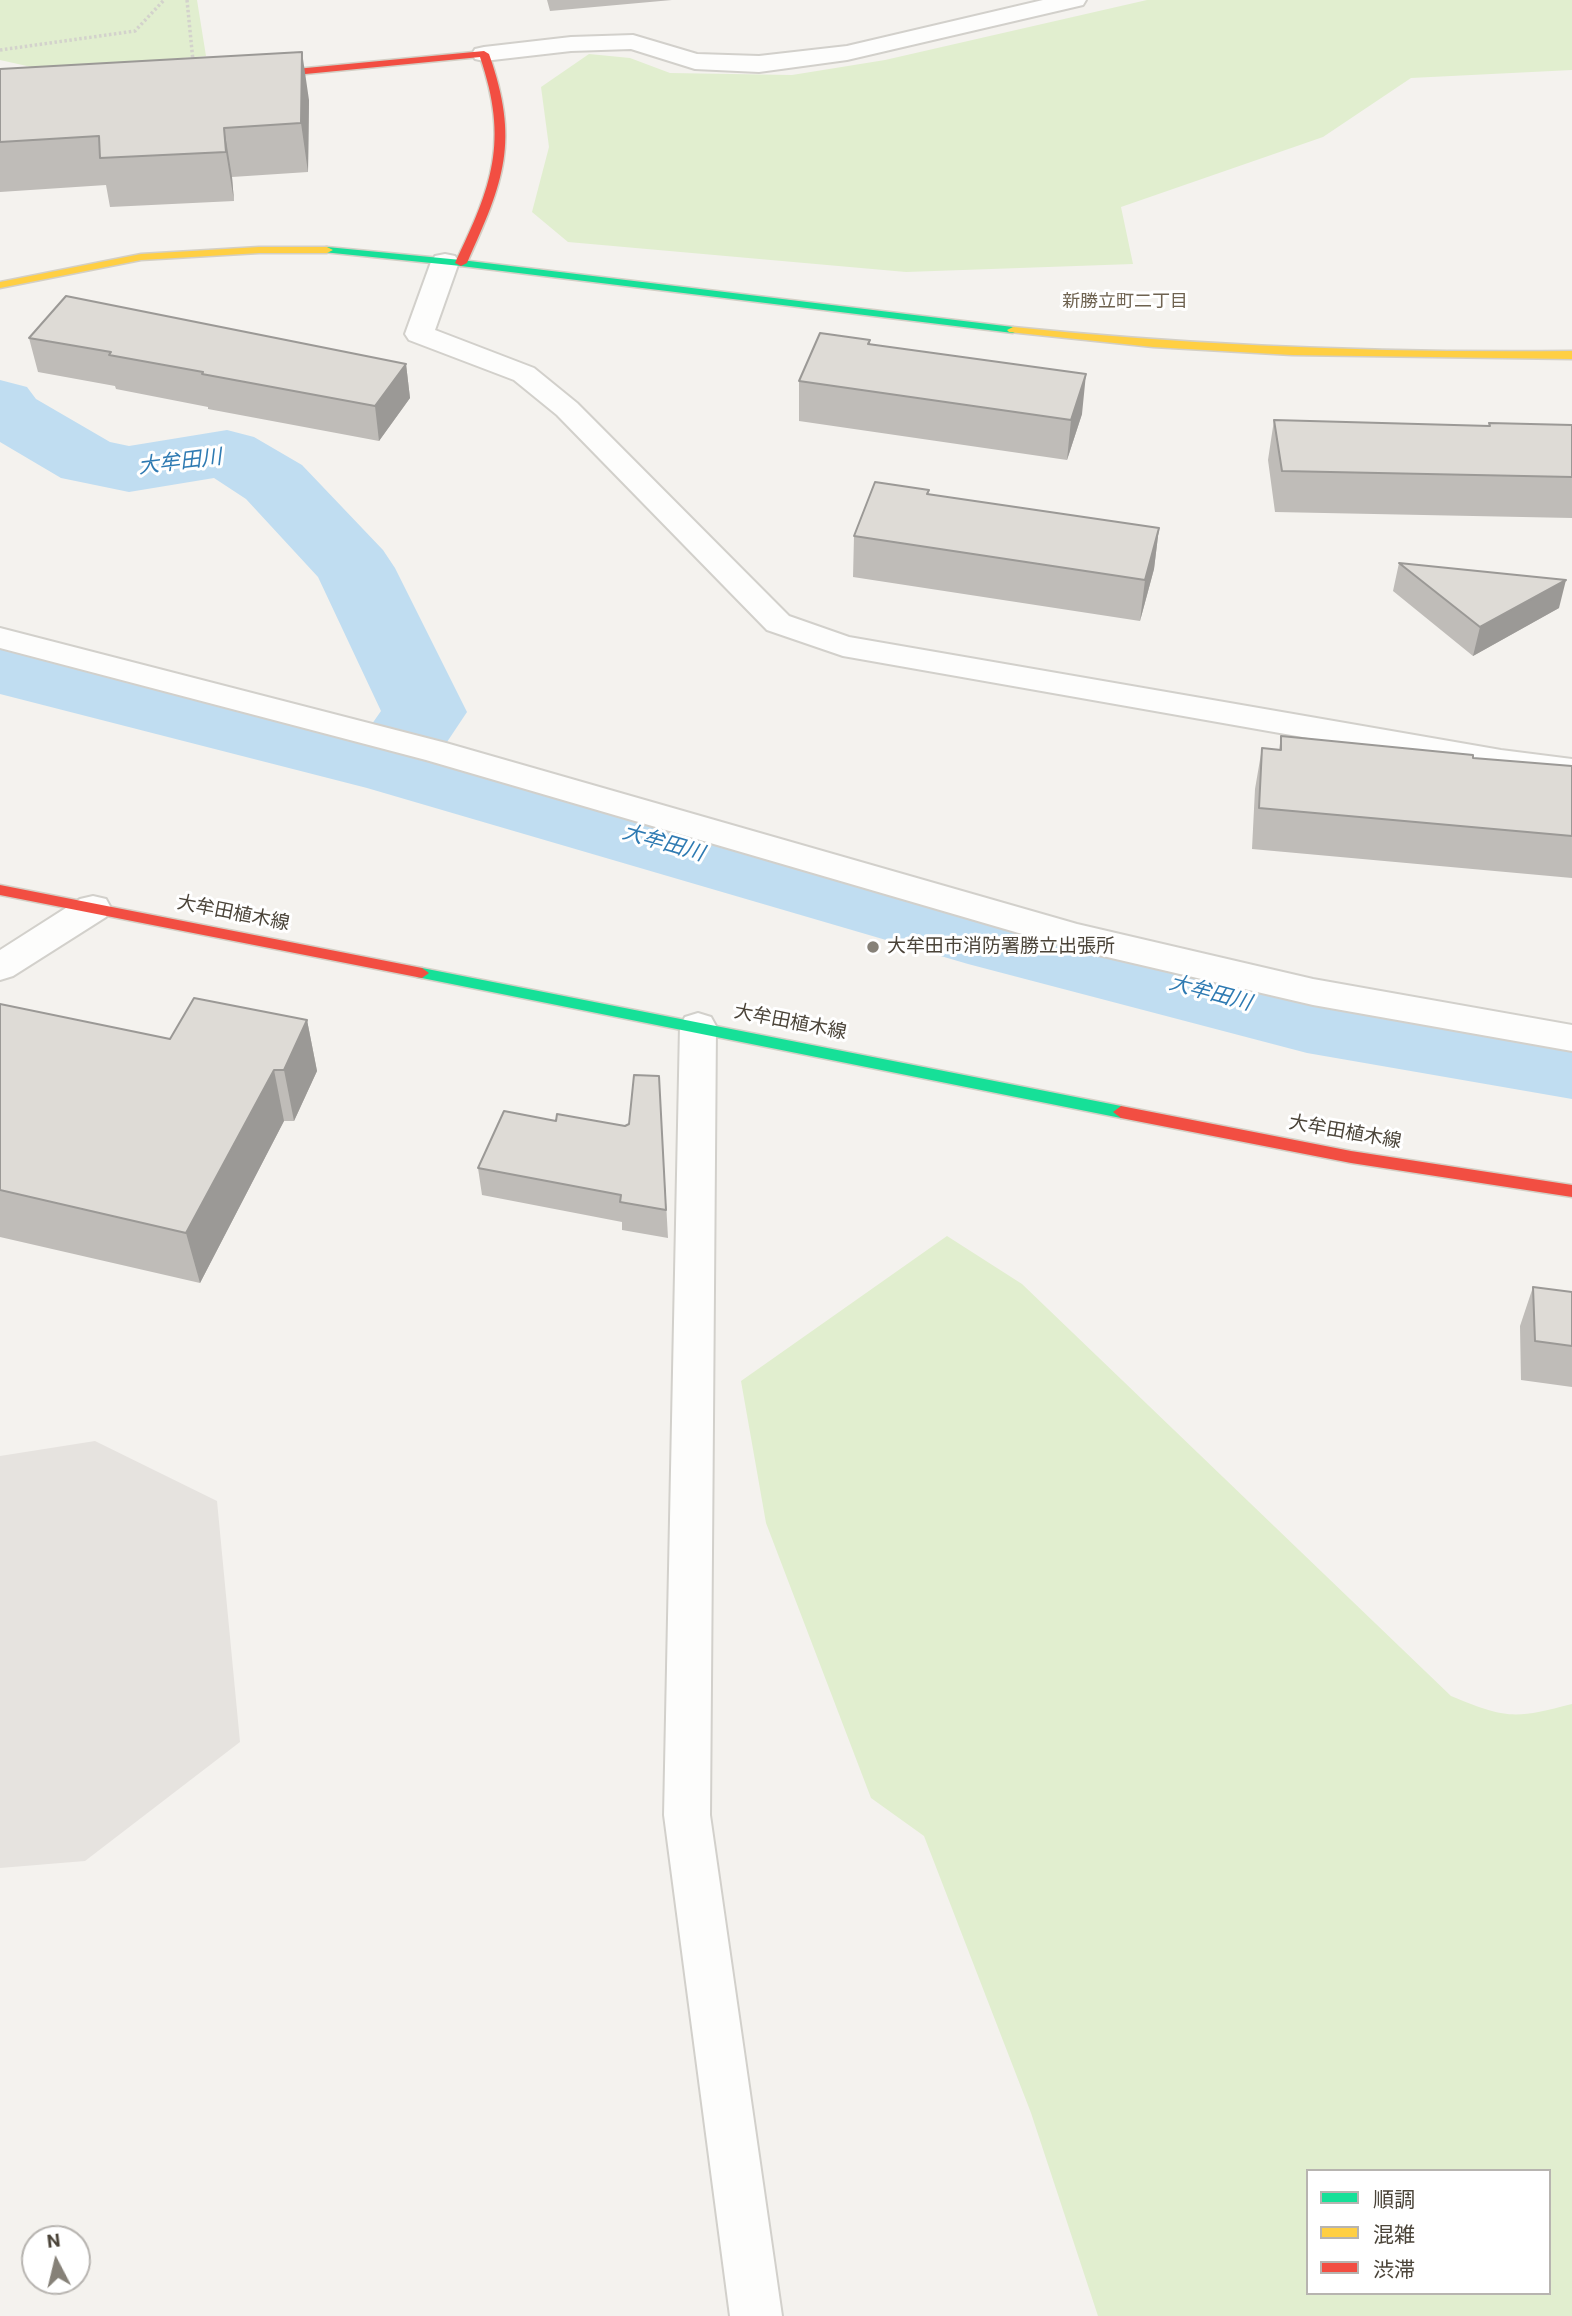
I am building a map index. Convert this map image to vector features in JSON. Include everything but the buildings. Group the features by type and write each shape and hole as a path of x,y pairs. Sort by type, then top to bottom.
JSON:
{"street":[{"path":"194,82 571,44 633,41 695,61 759,64 847,53 1074,0"},
{"path":"485,54 497,80 506,132 492,198 453,263 419,334 524,374 567,409 778,623 843,646 1391,742 1572,770"},
{"path":"0,285 141,257 259,250 332,250 1075,337 1266,352 1409,357 1572,355"},
{"path":"0,638 434,751 1077,937 1313,992 1572,1038"},
{"name":"大牟田植木線","path":"0,890 1351,1157 1572,1191"},
{"path":"0,967 93,908"},
{"path":"698,1026 687,1815 756,2316"}],"path":[{"path":"0,56 2,50 135,31 164,0"},
{"path":"187,0 194,82"}],"green space":[{"path":"0,0 197,0 206,56 63,68 36,68 0,60"},
{"path":"1147,0 1572,0 1572,70 1411,78 1323,137 1121,207 1133,264 906,272 568,242 532,212 549,147 541,87 589,54 630,58 670,73 792,75 885,60"},
{"path":"947,1236 1022,1284 1451,1696 1485,1709 1511,1714 1572,1704 1572,2316 1098,2316 1031,2113 924,1836 871,1798 766,1523 741,1381"}],"shaded area":[{"path":"95,1441 217,1501 240,1742 85,1861 0,1868 0,1456"}],"waterway":[{"name":"大牟田川","path":"0,403 9,415 88,462 129,469 227,453 274,482 354,568 424,712 395,755 384,764"},
{"path":"0,667 384,764"},
{"name":"大牟田川","path":"384,764 968,932 1307,1019 1572,1064"}],"traffic: fast":[{"path":"327,250 461,263 1013,330"},
{"path":"422,973 1121,1112"}],"traffic: slow":[{"path":"0,285 141,257 259,250 327,250"},
{"path":"1013,330 1292,352 1572,355"}],"traffic: jam":[{"path":"254,76 484,54 500,111 499,161 494,185 461,263"},
{"path":"0,890 422,973"},
{"path":"1121,1112 1351,1157 1572,1191"}],"place":[{"name":"大牟田市消防署勝立出張所","path":"873,947"}],"district":[{"name":"新勝立町二丁目","path":"1125,302"}]}
